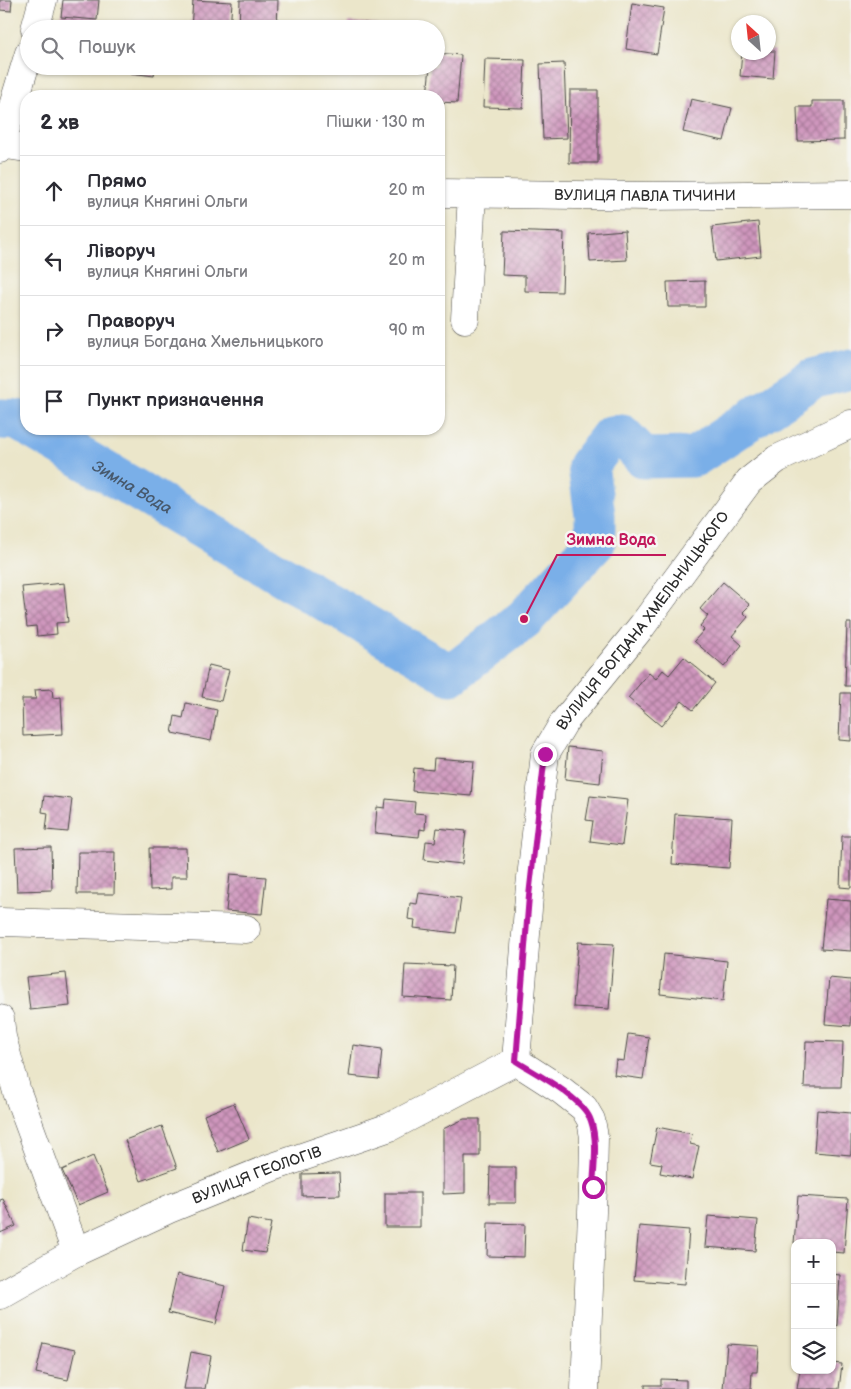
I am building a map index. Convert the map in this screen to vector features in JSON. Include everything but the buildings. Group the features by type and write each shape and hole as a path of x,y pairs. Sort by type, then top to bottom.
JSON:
{"street":[{"path":"37,20 43,0"},
{"path":"20,90 24,75"},
{"path":"7,147 20,91"},
{"name":"ВУЛИЦЯ ПАВЛА ТИЧИНИ","path":"445,193 649,196 851,194"},
{"path":"464,319 472,194"},
{"name":"ВУЛИЦЯ БОГДАНА ХМЕЛЬНИЦЬКОГО","path":"516,1061 529,896 545,754 564,722 642,626 749,481 777,459 851,424"},
{"path":"0,922 246,929"},
{"path":"0,1019 2,1036 17,1092 76,1252"},
{"path":"516,1061 561,1090 584,1108 591,1120 594,1137 593,1187 585,1389"},
{"name":"ВУЛИЦЯ ГЕОЛОГІВ","path":"0,1295 76,1252 169,1209 261,1172 390,1127 516,1061"}],"waterway":[{"name":"Зимна Вода","path":"43,435 451,675 524,619 595,543 595,515 588,466 611,436 622,435 644,458 694,457 812,379 851,369"},
{"name":"Зимна Вода","path":"2,419 20,421"}],"place":[{"name":"Зимна Вода","path":"524,619"}],"route":[{"path":"545,754 529,896 516,1061 561,1090 584,1108 591,1120 594,1137 593,1187"}]}
